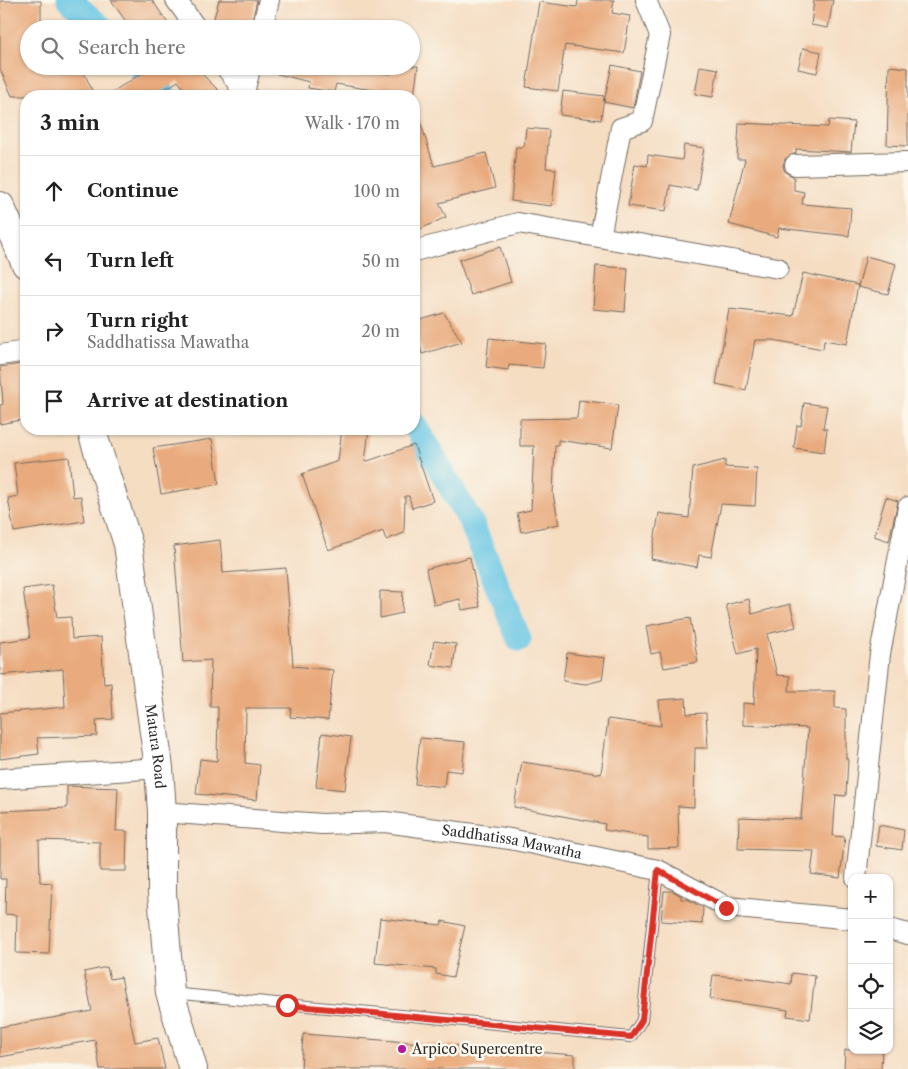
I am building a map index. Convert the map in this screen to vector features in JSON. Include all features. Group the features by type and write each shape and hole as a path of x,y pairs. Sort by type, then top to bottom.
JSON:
{"highway":[{"path":"0,206 20,251"},
{"name":"Matara Road","path":"92,435 128,544 158,768 162,812 162,893 170,993 193,1069"}],"street":[{"path":"176,0 190,20"},
{"path":"264,20 270,0"},
{"path":"600,237 621,128 642,121 660,35 646,0"},
{"path":"232,75 243,90"},
{"path":"247,90 249,75"},
{"path":"795,165 908,162"},
{"path":"420,249 518,223 778,268"},
{"path":"0,355 20,352"},
{"path":"856,874 880,654 908,507"},
{"path":"0,779 158,768"},
{"name":"Saddhatissa Mawatha","path":"162,812 322,824 385,822 510,839 658,870 726,908 848,919"},
{"path":"893,930 908,934"}],"lane":[{"path":"170,993 631,1037 642,1020 658,870"}],"building":[{"path":"111,0 152,0 166,20 125,20"},
{"path":"219,0 257,0 252,20 213,20"},
{"path":"578,0 614,0 612,13 630,16 624,53 565,45 558,91 526,87 539,2 577,7"},
{"path":"814,0 833,0 828,28 811,25"},
{"path":"0,1 41,1 41,20 20,20 20,75 85,75 92,90 20,90 20,96 12,96 0,69"},
{"path":"803,48 821,52 817,73 798,69"},
{"path":"612,65 640,71 633,108 604,102"},
{"path":"700,66 718,69 713,97 695,94"},
{"path":"889,66 908,68 908,146 887,145"},
{"path":"139,75 203,75 218,90 185,90 178,81 164,90 115,90"},
{"path":"282,75 417,75 415,90 373,90 336,84 334,90 321,90 308,88 309,82"},
{"path":"563,91 604,96 601,120 560,115"},
{"path":"420,120 434,166 486,153 495,188 439,203 446,217 420,229"},
{"path":"829,120 854,122 851,152 796,149 796,153 785,159 783,166 785,172 794,177 794,190 804,192 802,204 851,208 849,236 779,228 777,237 729,224 745,159 737,159 739,123 828,127"},
{"path":"526,128 549,130 546,168 556,169 552,206 511,201 516,147 524,147"},
{"path":"684,145 704,148 697,190 670,185 666,211 628,206 635,164 647,166 648,155 682,160"},
{"path":"500,247 511,282 471,295 459,260"},
{"path":"866,256 896,264 888,294 858,287"},
{"path":"596,266 628,268 625,312 593,309"},
{"path":"803,273 858,285 847,344 824,340 823,349 773,340 755,340 746,390 716,384 729,309 793,316"},
{"path":"444,313 462,342 422,354 420,346 420,320"},
{"path":"489,338 546,344 543,368 509,365 508,370 486,367"},
{"path":"20,364 20,420 0,424 0,405 3,404 0,367"},
{"path":"579,400 618,405 612,448 558,440 558,445 555,445 553,494 559,524 521,532 517,513 531,510 534,446 520,446 520,419 577,418"},
{"path":"804,403 827,406 823,428 827,429 824,452 794,448 797,425 801,426"},
{"path":"341,435 368,435 365,462 414,445 433,501 412,508 409,496 405,496 404,533 386,540 383,531 328,550 302,474 338,461"},
{"path":"212,439 219,484 161,494 153,448"},
{"path":"69,457 73,497 81,496 84,521 14,532 8,498 18,496 14,463"},
{"path":"725,460 725,467 757,469 755,506 721,504 711,557 699,555 697,567 651,559 659,513 689,518 693,468"},
{"path":"886,497 898,501 889,541 874,536"},
{"path":"220,540 223,573 286,568 293,666 333,670 328,720 290,717 291,708 246,708 245,763 260,765 257,800 196,794 200,759 217,761 218,707 210,707 211,660 183,662 174,546"},
{"path":"470,557 480,607 462,610 460,599 434,605 426,569"},
{"path":"52,585 57,618 71,617 72,639 101,637 104,684 111,683 113,719 96,720 97,736 37,738 39,754 0,759 0,713 65,707 63,669 0,675 0,642 30,638 23,589"},
{"path":"380,591 403,592 402,613 380,618"},
{"path":"749,599 752,614 790,604 796,627 767,634 777,675 790,676 789,691 835,691 835,708 846,709 846,759 848,759 846,796 836,795 833,836 845,837 840,878 811,874 814,851 738,849 739,817 801,819 808,728 743,725 743,703 754,704 756,649 738,654 726,605"},
{"path":"690,618 698,662 664,668 660,652 651,654 646,626"},
{"path":"434,641 456,644 453,668 430,665"},
{"path":"567,653 605,658 602,680 586,684 563,681"},
{"path":"686,698 687,714 706,713 708,748 695,748 694,807 678,806 679,848 648,849 648,837 604,830 605,824 514,807 522,762 601,774 608,719 661,726 659,700"},
{"path":"322,733 351,737 345,790 316,787"},
{"path":"420,738 465,742 462,772 446,770 444,787 415,784"},
{"path":"67,786 118,788 116,831 127,831 126,871 100,871 100,842 39,840 40,882 52,883 49,954 16,953 17,915 5,914 6,879 0,879 0,811 67,808"},
{"path":"879,825 904,830 902,850 876,846"},
{"path":"664,891 673,891 681,896 681,899 687,899 703,908 702,924 661,921"},
{"path":"380,918 441,925 442,921 465,926 453,977 436,974 436,969 375,963"},
{"path":"107,967 110,979 121,977 135,1042 158,1038 165,1069 100,1069 95,1040 0,1057 0,1027 92,1011 84,972"},
{"path":"792,973 815,976 810,1019 787,1016 788,1010 710,999 713,975 791,984"},
{"name":"Arpico Supercentre","path":"303,1034 575,1055 575,1069 301,1069"},
{"path":"845,1050 848,1050 848,1054 882,1054 881,1069 844,1069"}],"waterway":[{"path":"69,0 92,20"},
{"path":"147,75 159,90"},
{"path":"420,434 471,522 519,639"}],"place":[{"name":"Arpico Supercentre","path":"402,1049"}],"route":[{"path":"287,1005 631,1037 642,1020 658,870 726,908"}]}
